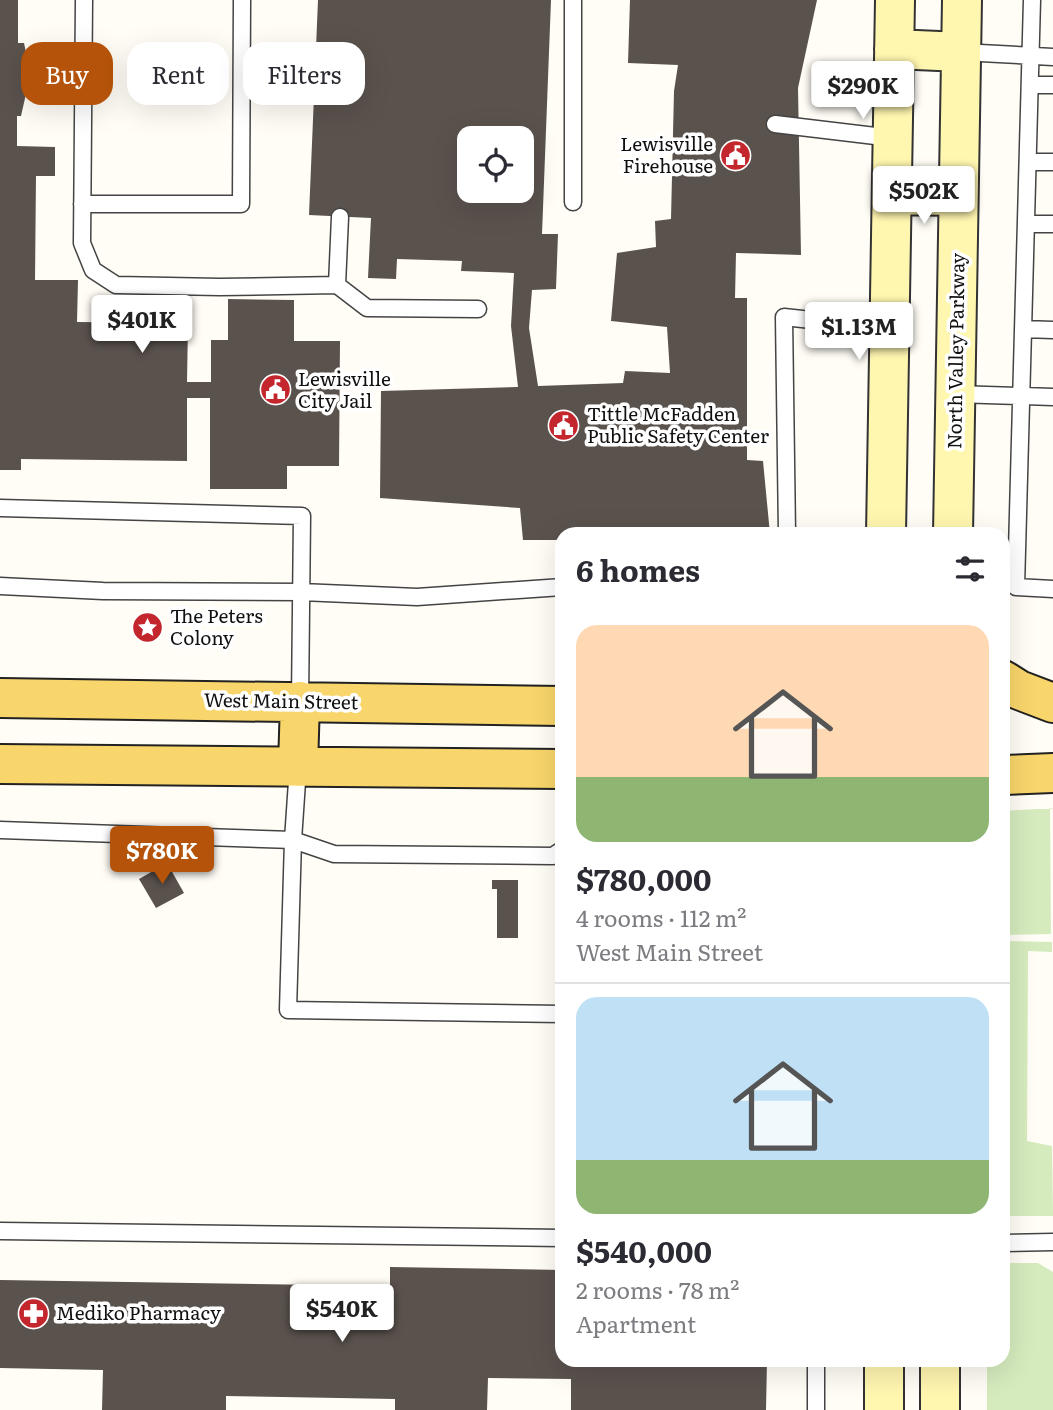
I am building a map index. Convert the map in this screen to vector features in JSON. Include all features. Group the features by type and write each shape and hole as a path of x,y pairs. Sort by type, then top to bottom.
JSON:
{"main road":[{"path":"886,527 895,0"},
{"name":"North Valley Parkway","path":"953,527 962,0"},
{"path":"894,49 961,52"},
{"path":"892,195 958,197"},
{"path":"1010,684 1053,703"},
{"name":"West Main Street","path":"0,698 555,706"},
{"path":"298,767 300,701"},
{"path":"1010,711 1053,711"},
{"path":"0,764 555,769"},
{"path":"1010,775 1053,773"},
{"path":"884,1367 884,1410"},
{"path":"940,1367 940,1410"}],"lane":[{"path":"84,0 82,243 93,270 116,285 337,285 367,308 478,309"},
{"path":"82,204 241,204 242,0"},
{"path":"573,0 573,202"},
{"path":"1032,0 1016,587 1053,589"},
{"path":"961,52 1053,57"},
{"path":"1030,85 1053,86"},
{"path":"775,124 892,138"},
{"path":"1028,162 1053,162"},
{"path":"337,285 340,217"},
{"path":"1026,224 1053,224"},
{"path":"787,527 784,317 857,325 890,323"},
{"path":"1023,330 1053,330"},
{"path":"955,394 1053,397"},
{"path":"0,508 302,516 300,701"},
{"path":"0,586 103,591 301,592 417,597 555,587"},
{"path":"298,767 288,1010 555,1014"},
{"path":"0,830 293,840 334,854 555,855"},
{"path":"0,1231 555,1238"},
{"path":"1010,1242 1053,1242"},
{"path":"816,1410 817,1367"}],"green space":[{"path":"1050,808 1051,934 1010,935 1010,811"},
{"path":"1010,941 1052,942 1052,952 1028,951 1027,1141 1052,1146 1053,1216 1010,1216"},
{"path":"1010,1263 1038,1263 1053,1272 1053,1410 987,1410 987,1367 1010,1367"}],"building":[{"path":"0,0 18,0 21,105 23,105 21,116 17,116 17,146 55,147 55,176 36,176 35,280 78,280 77,322 188,323 187,382 211,382 211,340 228,340 228,299 294,300 294,341 340,341 339,466 287,466 287,489 210,489 210,398 187,398 187,461 21,459 21,470 0,470"},
{"path":"318,0 551,0 542,234 558,234 556,289 532,290 529,328 538,386 623,383 625,371 670,373 667,327 611,321 617,253 656,247 655,221 671,219 674,91 678,65 628,63 630,0 817,0 798,88 801,255 736,253 735,298 747,298 747,460 763,461 769,527 555,527 555,540 523,540 520,508 380,498 381,391 518,387 511,326 514,273 461,271 462,261 397,259 396,279 368,278 371,218 309,215 314,105 365,105 365,42 316,42"},
{"path":"167,863 184,893 156,908 139,879"},
{"path":"492,880 518,880 518,938 497,938 497,889 492,889"},
{"path":"390,1267 555,1270 555,1367 767,1367 766,1410 571,1410 571,1379 488,1378 487,1410 395,1410 395,1399 226,1396 226,1410 102,1410 103,1370 0,1368 0,1280 390,1286"}],"place":[{"name":"Lewisville Firehouse","path":"736,155"},
{"name":"Lewisville City Jail","path":"275,390"},
{"name":"Tittle McFadden Public Safety Center","path":"564,425"},
{"name":"The Peters Colony","path":"147,627"},
{"name":"Mediko Pharmacy","path":"33,1313"}]}
